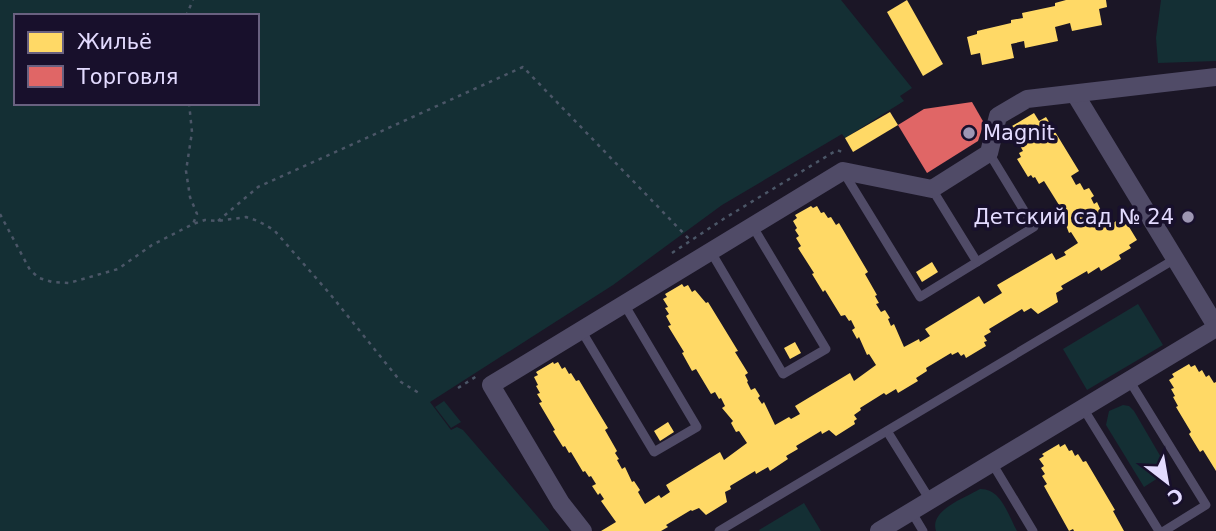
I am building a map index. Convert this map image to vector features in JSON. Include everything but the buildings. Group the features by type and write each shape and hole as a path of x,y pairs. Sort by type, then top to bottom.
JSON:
{"street":[{"path":"583,531 561,503 491,385 844,171 932,189 989,153 998,116 1027,99 1216,77"},
{"path":"879,531 1216,327 1075,94"}],"lane":[{"path":"844,171 920,297 1034,227 989,153"},
{"path":"932,189 977,262"},
{"path":"710,252 783,374 826,349 753,227"},
{"path":"719,531 1175,259"},
{"path":"581,330 654,453 697,427 624,304"},
{"path":"1083,408 1161,531 1206,505 1129,380"},
{"path":"887,431 930,500"},
{"path":"992,463 1033,531"},
{"path":"911,512 923,531"}],"path":[{"path":"218,222 258,187 523,67 691,241"},
{"path":"189,105 192,132 186,171 190,197 197,214 193,224"},
{"path":"0,214 30,270 39,278 60,283 89,279 118,269 152,245 205,220 218,222 246,217 258,220 274,230 401,382 419,393"}],"green space":[{"path":"0,0 841,0 912,88 900,96 904,101 845,138 842,134 722,205 613,285 430,402 451,430 457,427 463,430 550,531 0,531"},
{"path":"1161,0 1216,0 1216,61 1158,63 1156,38"},
{"path":"1138,304 1163,345 1087,390 1063,349"},
{"path":"444,401 461,422 451,428 435,407"},
{"path":"1123,405 1134,411 1169,471 1144,487 1106,425 1109,411"},
{"path":"980,489 999,498 1017,531 936,531 935,524 943,511"},
{"path":"804,503 821,531 759,530"}],"place":[{"name":"Magnit","path":"969,133"},
{"name":"Детский сад № 24","path":"1188,217"}]}
